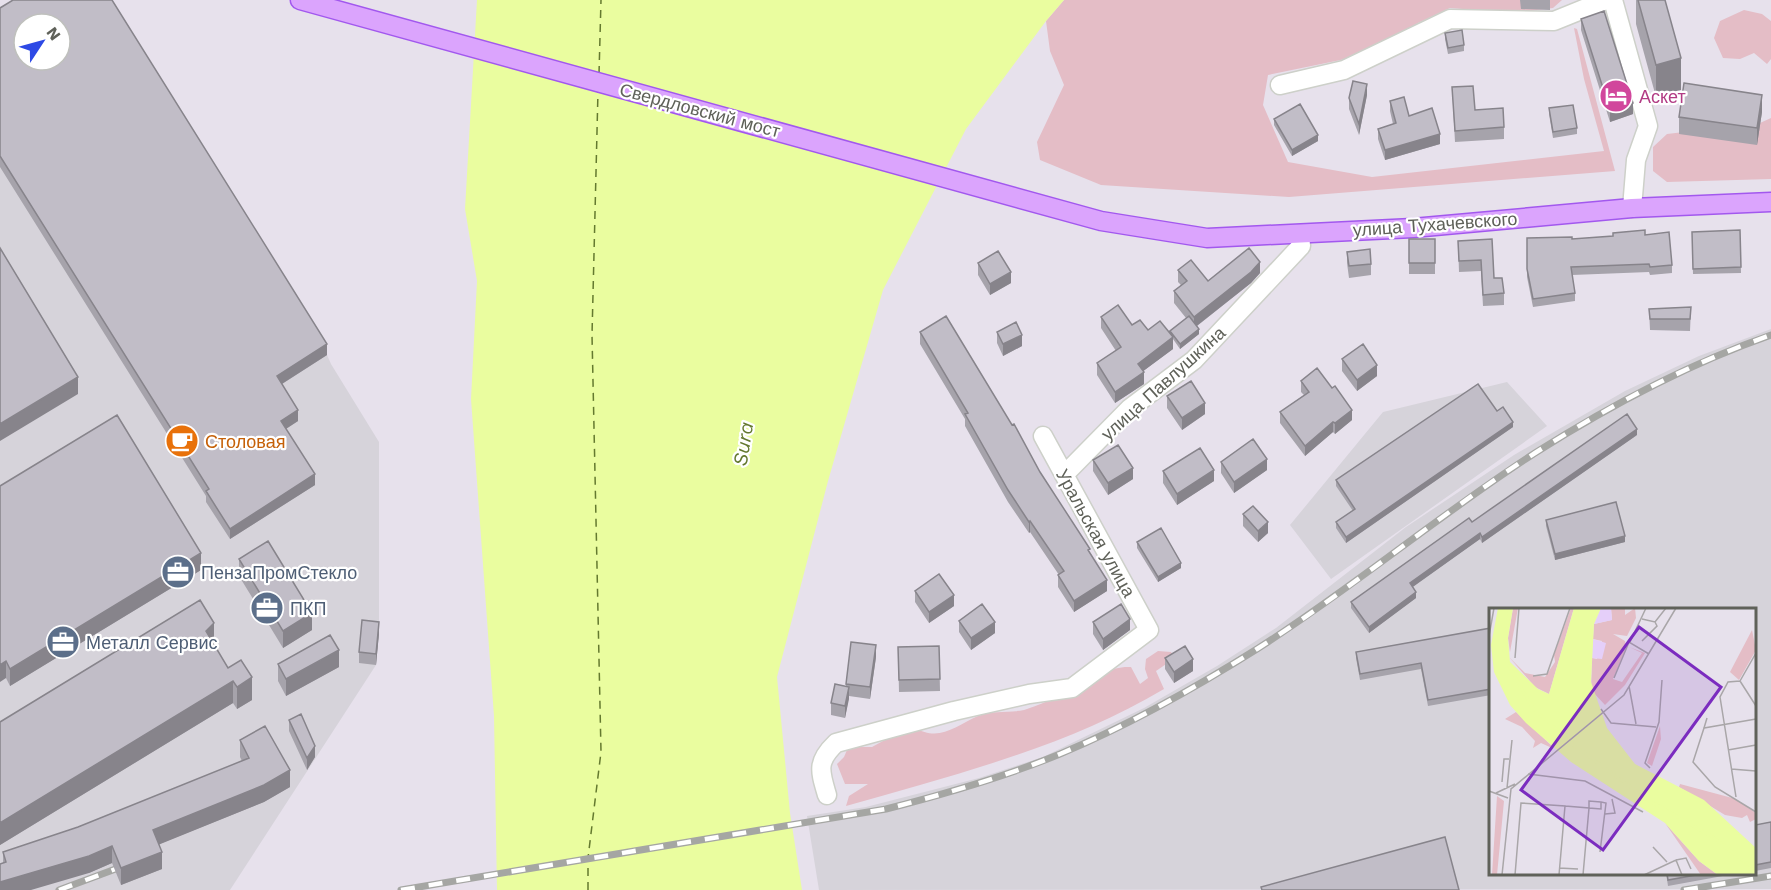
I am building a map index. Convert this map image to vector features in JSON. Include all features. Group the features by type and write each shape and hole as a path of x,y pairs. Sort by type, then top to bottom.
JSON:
{"main road":[{"name":"Свердловский мост","path":"300,0 1101,221"},
{"name":"улица Тухачевского","path":"1101,221 1207,238 1413,228 1632,208 1771,202"}],"street":[{"path":"1280,85 1344,70 1450,19 1554,21 1606,0"},
{"path":"1613,0 1648,126 1636,160 1632,208"},
{"name":"улица Павлушкина","path":"1064,475 1129,410 1194,360 1221,333 1301,246 1300,234"},
{"name":"Уральская улица","path":"827,795 820,769 826,753 836,743 954,711 1029,694 1072,688 1149,630 1042,436"}],"shaded area":[{"path":"105,0 379,442 379,633 376,665 230,890 0,890 0,19 12,17 12,72 72,72 72,12 39,12"},
{"path":"1064,0 1562,0 1553,8 1511,13 1450,8 1418,23 1360,56 1268,75 1263,105 1288,162 1372,177 1604,151 1584,79 1574,28 1577,29 1615,171 1289,197 1101,185 1040,160 1037,142 1064,85 1050,51 1046,21"},
{"path":"1744,10 1762,14 1771,21 1771,59 1767,64 1754,53 1740,59 1723,58 1714,38 1720,21"},
{"path":"1771,118 1771,179 1667,182 1653,171 1653,147 1667,134 1760,123"},
{"path":"1771,329 1771,889 819,890 807,816 866,807 979,778 1043,757 1144,708 1217,666 1276,628 1406,527 1514,455 1625,391 1699,356"},
{"path":"1507,382 1547,426 1331,579 1290,525 1383,412"},
{"path":"1158,651 1171,652 1175,658 1156,671 1164,689 1127,709 1089,727 1009,758 846,806 849,796 868,784 845,784 837,764 847,750 855,747 872,747 914,727 923,732 939,733 983,714 1024,710 1071,691 1117,668 1131,667 1140,684 1148,678 1145,669 1146,659"}],"water":[{"name":"Sura","path":"477,0 1064,0 966,129 883,290 828,481 777,677 790,813 802,890 497,890 494,716 471,399 477,281 465,209"}],"building":[{"path":"13,0 112,0 327,344 277,376 298,410 281,421 315,474 230,529 206,491 209,489 0,156 0,8"},
{"path":"1638,0 1665,0 1681,58 1656,65"},
{"path":"1604,11 1633,103 1610,110 1581,19"},
{"path":"1462,30 1464,45 1448,48 1445,33"},
{"path":"1353,81 1367,84 1359,124 1349,98"},
{"path":"1684,83 1762,95 1757,128 1679,117"},
{"path":"1473,86 1475,110 1503,108 1504,127 1455,131 1452,87"},
{"path":"1404,97 1409,116 1432,108 1440,134 1385,150 1378,129 1396,123 1390,101"},
{"path":"1300,104 1318,135 1292,150 1274,119"},
{"path":"1573,105 1577,128 1553,132 1549,108"},
{"path":"1645,230 1645,235 1669,232 1672,265 1571,267 1575,293 1533,299 1527,269 1527,238 1572,237 1572,239 1613,236 1613,233"},
{"path":"1740,230 1741,267 1693,269 1692,232"},
{"path":"1409,239 1435,239 1435,263 1409,263"},
{"path":"1492,239 1494,278 1502,278 1504,293 1483,295 1481,260 1459,261 1458,241"},
{"path":"0,248 78,377 0,424"},
{"path":"1249,248 1260,262 1251,272 1194,317 1174,291 1187,281 1178,270 1191,260 1208,281"},
{"path":"1370,249 1371,264 1349,266 1347,252"},
{"path":"998,251 1011,272 990,284 978,263"},
{"path":"1118,305 1132,325 1140,320 1148,330 1160,321 1173,337 1138,364 1144,372 1115,392 1097,363 1121,347 1101,317"},
{"path":"1691,307 1690,319 1650,319 1649,309"},
{"path":"946,316 1012,425 1014,424 1040,472 1090,549 1088,550 1107,580 1074,601 1058,575 1064,571 1008,490 965,414 968,413 920,332"},
{"path":"1189,316 1199,329 1180,344 1170,331"},
{"path":"1016,322 1022,335 1003,344 997,332"},
{"path":"1363,344 1377,365 1357,380 1342,359"},
{"path":"1317,368 1332,388 1335,386 1352,410 1335,423 1333,422 1305,446 1280,412 1309,392 1301,381"},
{"path":"1191,381 1205,403 1182,418 1167,396"},
{"path":"1478,384 1497,411 1503,407 1513,422 1346,537 1336,522 1355,509 1336,480"},
{"path":"1627,414 1637,429 1482,537 1480,533 1410,583 1416,592 1369,627 1351,602 1469,518 1472,522"},
{"path":"117,415 201,553 10,669 6,661 0,665 0,486"},
{"path":"1253,439 1267,459 1234,482 1221,462"},
{"path":"1118,445 1133,468 1108,483 1093,460"},
{"path":"1200,448 1214,470 1177,494 1163,471"},
{"path":"1616,502 1625,536 1555,554 1546,520"},
{"path":"1253,506 1268,522 1258,531 1243,514"},
{"path":"1161,528 1181,563 1158,577 1137,542"},
{"path":"268,541 312,613 283,631 239,559"},
{"path":"939,574 954,595 929,612 915,591"},
{"path":"200,600 214,623 206,631 228,668 241,660 252,677 237,687 233,681 0,823 0,722"},
{"path":"982,604 995,622 971,638 959,621"},
{"path":"1121,604 1130,619 1103,639 1093,622"},
{"path":"362,620 379,622 376,654 359,652"},
{"path":"1489,628 1489,689 1428,700 1421,663 1360,674 1356,652"},
{"path":"330,635 339,650 286,679 278,664"},
{"path":"851,642 876,645 870,687 846,684"},
{"path":"939,646 940,679 899,680 898,647"},
{"path":"1185,646 1193,659 1174,672 1165,658"},
{"path":"835,684 849,687 845,706 831,703"},
{"path":"301,714 315,746 307,758 289,720"},
{"path":"265,726 290,770 264,785 153,830 162,852 121,868 112,846 89,856 0,882 0,864 6,862 3,852 78,827 249,758 240,740"},
{"path":"1771,822 1771,862 1756,865 1756,825"},
{"path":"1445,837 1459,890 1262,890 1261,887"},
{"path":"1667,875 1696,875 1668,880"}],"ferry route":[{"path":"599,74 601,0"},
{"path":"588,890 588,858 601,752 592,335 598,91"}],"railway":[{"path":"401,890 886,809 974,784 1060,754 1161,705 1257,649 1293,626 1500,476 1591,419 1679,373 1771,335"},
{"path":"59,890 129,864"},
{"path":"1684,890 1771,876"}],"place":[{"name":"Аскет","path":"1616,96"},
{"name":"Столовая","path":"182,441"},
{"name":"ПензаПромСтекло","path":"178,572"},
{"name":"ПКП","path":"267,608"},
{"name":"Металл Сервис","path":"63,642"}]}
